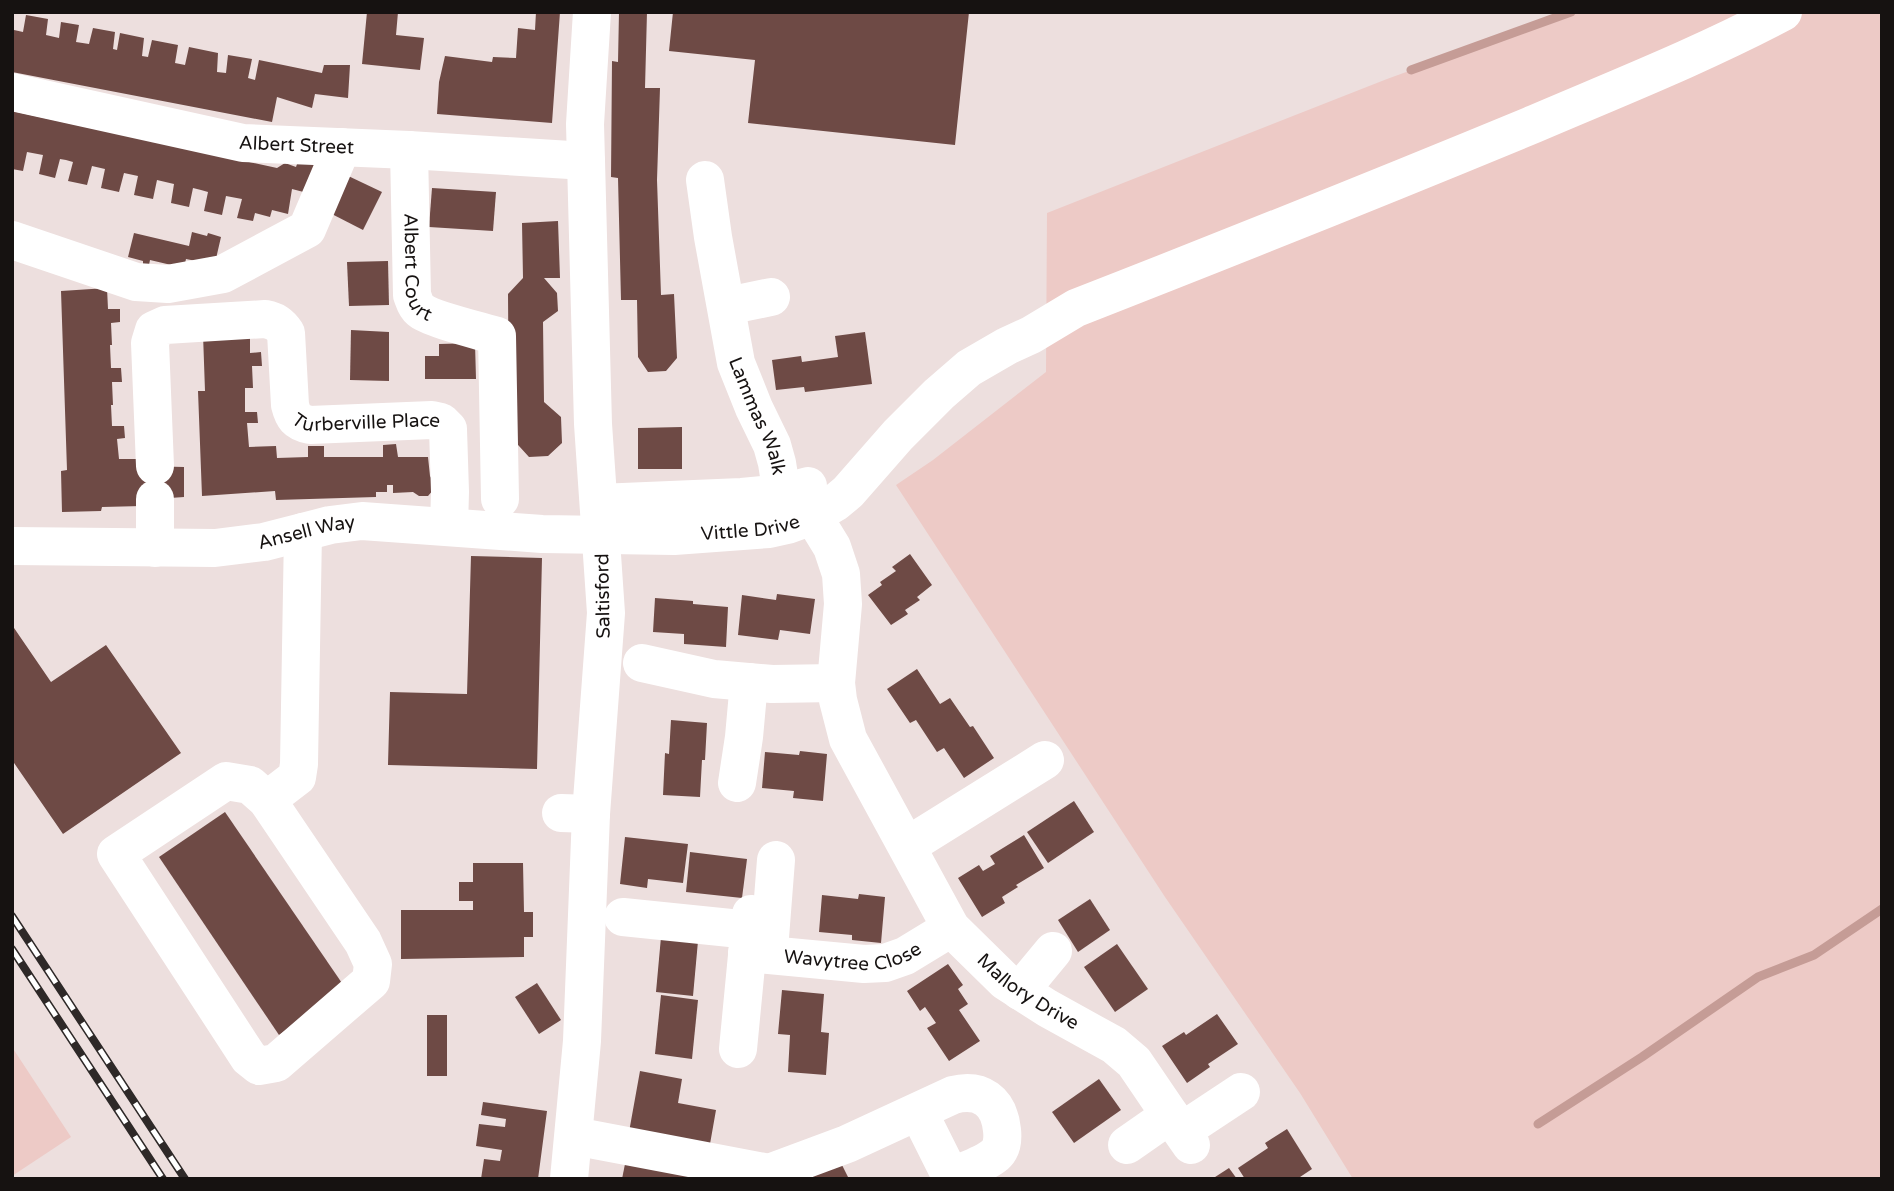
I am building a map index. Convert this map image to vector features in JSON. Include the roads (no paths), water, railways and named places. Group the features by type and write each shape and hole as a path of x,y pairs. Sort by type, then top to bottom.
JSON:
{"street":[{"name":"Saltisford","path":"569,1179 582,1041 576,814 605,623 593,424 585,124 592,12"},
{"name":"Vittle Drive","path":"600,519 674,536 769,529 795,506 836,502 939,394 969,368 1076,308 1429,168 1609,93 1783,12"},
{"name":"Albert Street","path":"12,92 243,143 586,161"},
{"path":"12,240 136,282 168,284 223,274 307,229 342,147"},
{"name":"Albert Court","path":"409,150 412,295 415,304 422,312 432,316 497,336 500,499"},
{"name":"Lammas Walk","path":"705,180 736,363 795,506"},
{"path":"727,306 771,297"},
{"name":"Turberville Place","path":"155,548 150,343 155,330 166,325 265,319 280,325 286,333 289,405 299,423 441,422 448,429 449,527"},
{"name":"Mallory Drive","path":"795,506 832,547 841,574 843,604 836,683 848,739 951,928 1005,981 1114,1045 1134,1062 1181,1130"},
{"name":"Ansell Way","path":"12,546 215,548 264,542 330,525 362,522 542,534 600,519"},
{"path":"267,800 297,777 299,764 303,532"},
{"path":"642,663 732,680 772,684 836,683"},
{"path":"732,680 744,737 737,783"},
{"path":"907,846 1045,760"},
{"path":"226,781 250,785 267,800 363,942 373,964 371,981 276,1063 259,1066 249,1058 116,854 226,781"},
{"path":"738,1049 743,995 754,938 776,860"},
{"name":"Wavytree Close","path":"623,917 754,938 864,964 885,963 905,956 951,928"},
{"path":"1020,991 1052,951"},
{"path":"574,1136 769,1173 838,1147 965,1092 983,1097 997,1110 1003,1136 1001,1148 995,1156 950,1177 927,1129"},
{"path":"1127,1145 1181,1130 1241,1093"}],"waterway":[{"path":"1411,70 1571,12"},
{"path":"1538,1124 1758,977 1814,955 1882,909"}],"railway":[{"path":"12,916 185,1179"},
{"path":"12,949 163,1179"}]}
